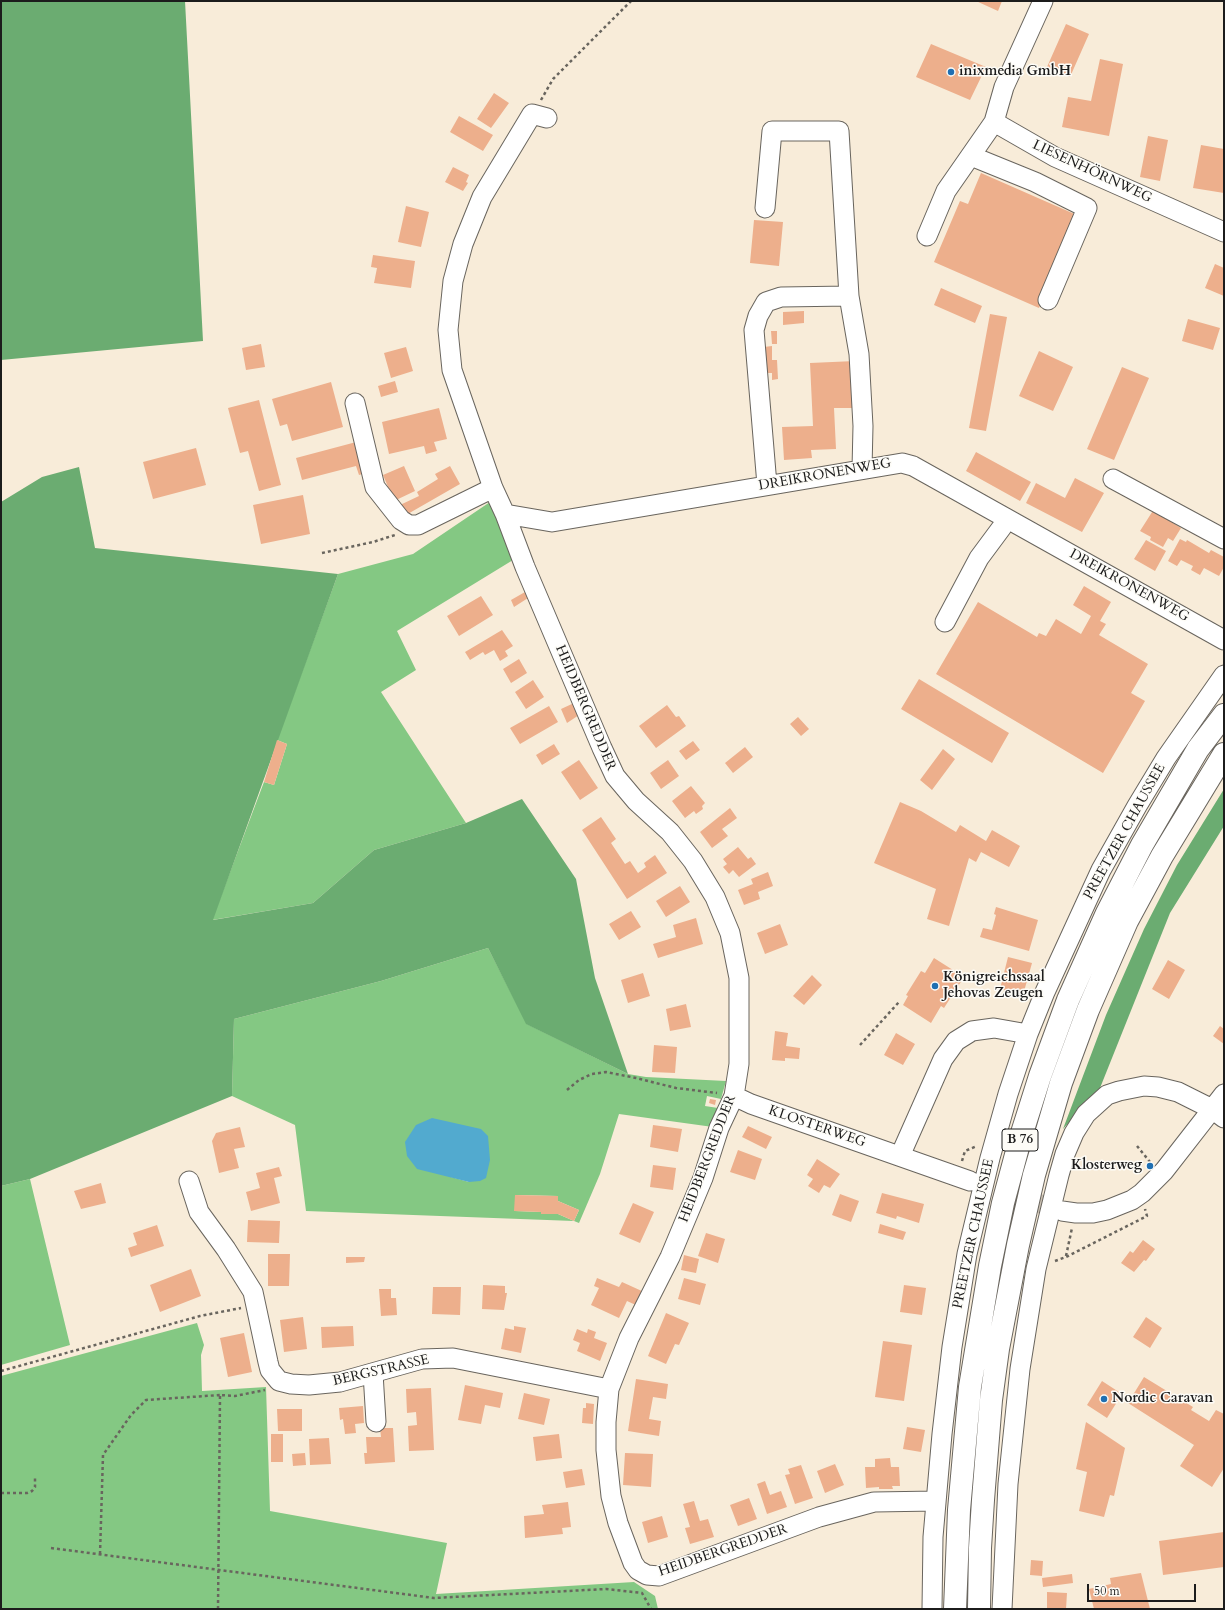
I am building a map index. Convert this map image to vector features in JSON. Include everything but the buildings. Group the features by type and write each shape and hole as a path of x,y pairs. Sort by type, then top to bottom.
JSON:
{"highway":[{"name":"PREETZER CHAUSSEE","path":"956,1609 957,1541 960,1489 970,1387 990,1266 1003,1203 1021,1136 1040,1076 1068,1000 1107,913 1142,845 1198,750 1224,715"},
{"name":"B 76","path":"979,1609 980,1548 991,1400 997,1356 1018,1245 1034,1175 1059,1090 1088,1010 1127,921 1162,856 1224,754"}],"street":[{"path":"927,236 946,191 994,122 1004,87 1043,1"},
{"name":"HEIDBERGREDDER","path":"539,116 482,197 463,244 453,281 448,330 452,370 493,488 505,514 525,567 615,776 636,801 670,832 693,861 715,897 730,933 739,978 739,1064 734,1096 719,1128 703,1178 670,1257 628,1338 609,1389 606,1422 606,1450 611,1496 618,1522 633,1563 638,1570 648,1575 659,1576 819,1517 874,1502 936,1501"},
{"name":"LIESENHÖRNWEG","path":"994,122 1055,157 1224,232"},
{"path":"765,208 772,131 839,131 849,296 859,354 864,426 862,469"},
{"path":"971,156 1035,182 1087,208 1048,300"},
{"path":"767,485 754,330 758,316 766,302 781,297 849,296"},
{"path":"355,403 375,487 401,520 409,525 418,524 493,488"},
{"name":"DREIKRONENWEG","path":"505,514 552,522 902,463 913,466 1224,640"},
{"path":"1113,479 1224,539"},
{"path":"945,622 978,558 1002,527 1006,518"},
{"name":"PREETZER CHAUSSEE","path":"932,1609 933,1537 942,1434 952,1347 968,1254 990,1158 1008,1094 1028,1034 1048,985 1101,870 1166,758 1224,675"},
{"path":"900,1156 943,1059 956,1042 972,1031 994,1028 1028,1034"},
{"path":"1002,1609 1008,1484 1020,1369 1036,1269 1065,1154 1074,1134 1086,1114 1107,1095 1119,1090 1144,1086 1158,1087 1178,1092 1218,1114"},
{"path":"1069,1212 1093,1213 1107,1210 1132,1200 1142,1193 1218,1114 1224,1094"},
{"name":"KLOSTERWEG","path":"734,1096 751,1104 963,1179"},
{"path":"189,1180 198,1212 226,1249 253,1292 270,1370 279,1381"},
{"name":"BERGSTRASSE","path":"279,1381 291,1384 309,1385 340,1382 422,1359 453,1358 609,1389"},
{"path":"373,1373 376,1422"}],"path":[{"path":"539,116 554,79 631,1"},
{"path":"322,553 373,542 400,534 409,525"},
{"path":"860,1044 899,1002"},
{"path":"567,1090 579,1080 592,1074 606,1072 676,1088 734,1096"},
{"path":"963,1179 965,1151 978,1145"},
{"path":"1137,1146 1161,1174"},
{"path":"1053,1262 1066,1257 1147,1216 1142,1193"},
{"path":"1066,1257 1069,1212"},
{"path":"1,1371 200,1316 257,1305"},
{"path":"100,1554 103,1455 131,1415 146,1400 220,1395 235,1396 264,1391 279,1381"},
{"path":"218,1609 220,1395"},
{"path":"1,1493 27,1493 32,1491 35,1487 35,1477"},
{"path":"50,1548 434,1598 613,1590 642,1593 651,1609"}],"green space":[{"path":"1,1 185,1 203,341 1,360"},
{"path":"79,467 95,548 338,574 213,920 313,903 374,850 466,823 522,799 576,879 595,978 628,1074 526,1024 488,948 381,981 234,1019 232,1096 30,1179 1,1186 1,502 42,477"},
{"path":"490,502 513,560 397,631 416,670 381,692 466,823 374,850 313,903 212,920 264,782 274,785 287,744 277,740 338,574 413,554"},
{"path":"1224,789 1224,826 1170,913 1100,1088 1063,1129 1106,1015 1144,929 1177,865"},
{"path":"488,948 527,1024 628,1074 646,1077 726,1081 721,1099 707,1096 705,1106 718,1108 713,1127 619,1114 600,1174 579,1223 574,1221 306,1211 295,1125 232,1096 234,1019 381,981","holes":["432,1118 469,1182 451,1177","515,1195 558,1196 558,1201 579,1210 574,1221 558,1214 515,1211"]},
{"path":"30,1179 70,1345 1,1365 1,1186"},
{"path":"197,1323 204,1345 201,1355 202,1391 266,1387 270,1511 447,1543 436,1594 634,1582 655,1596 658,1609 1,1609 1,1376"}],"water":[{"path":"432,1118 481,1129 488,1136 490,1160 486,1178 480,1181 469,1182 417,1169 407,1156 405,1142 416,1125"}],"tunnel":[{"path":"970,1181 1062,1211"}],"place":[{"name":"inixmedia GmbH","path":"951,72"},
{"name":"Königreichssaal Jehovas Zeugen","path":"935,986"},
{"name":"Klosterweg","path":"1150,1166"},
{"name":"Nordic Caravan","path":"1104,1399"}]}
